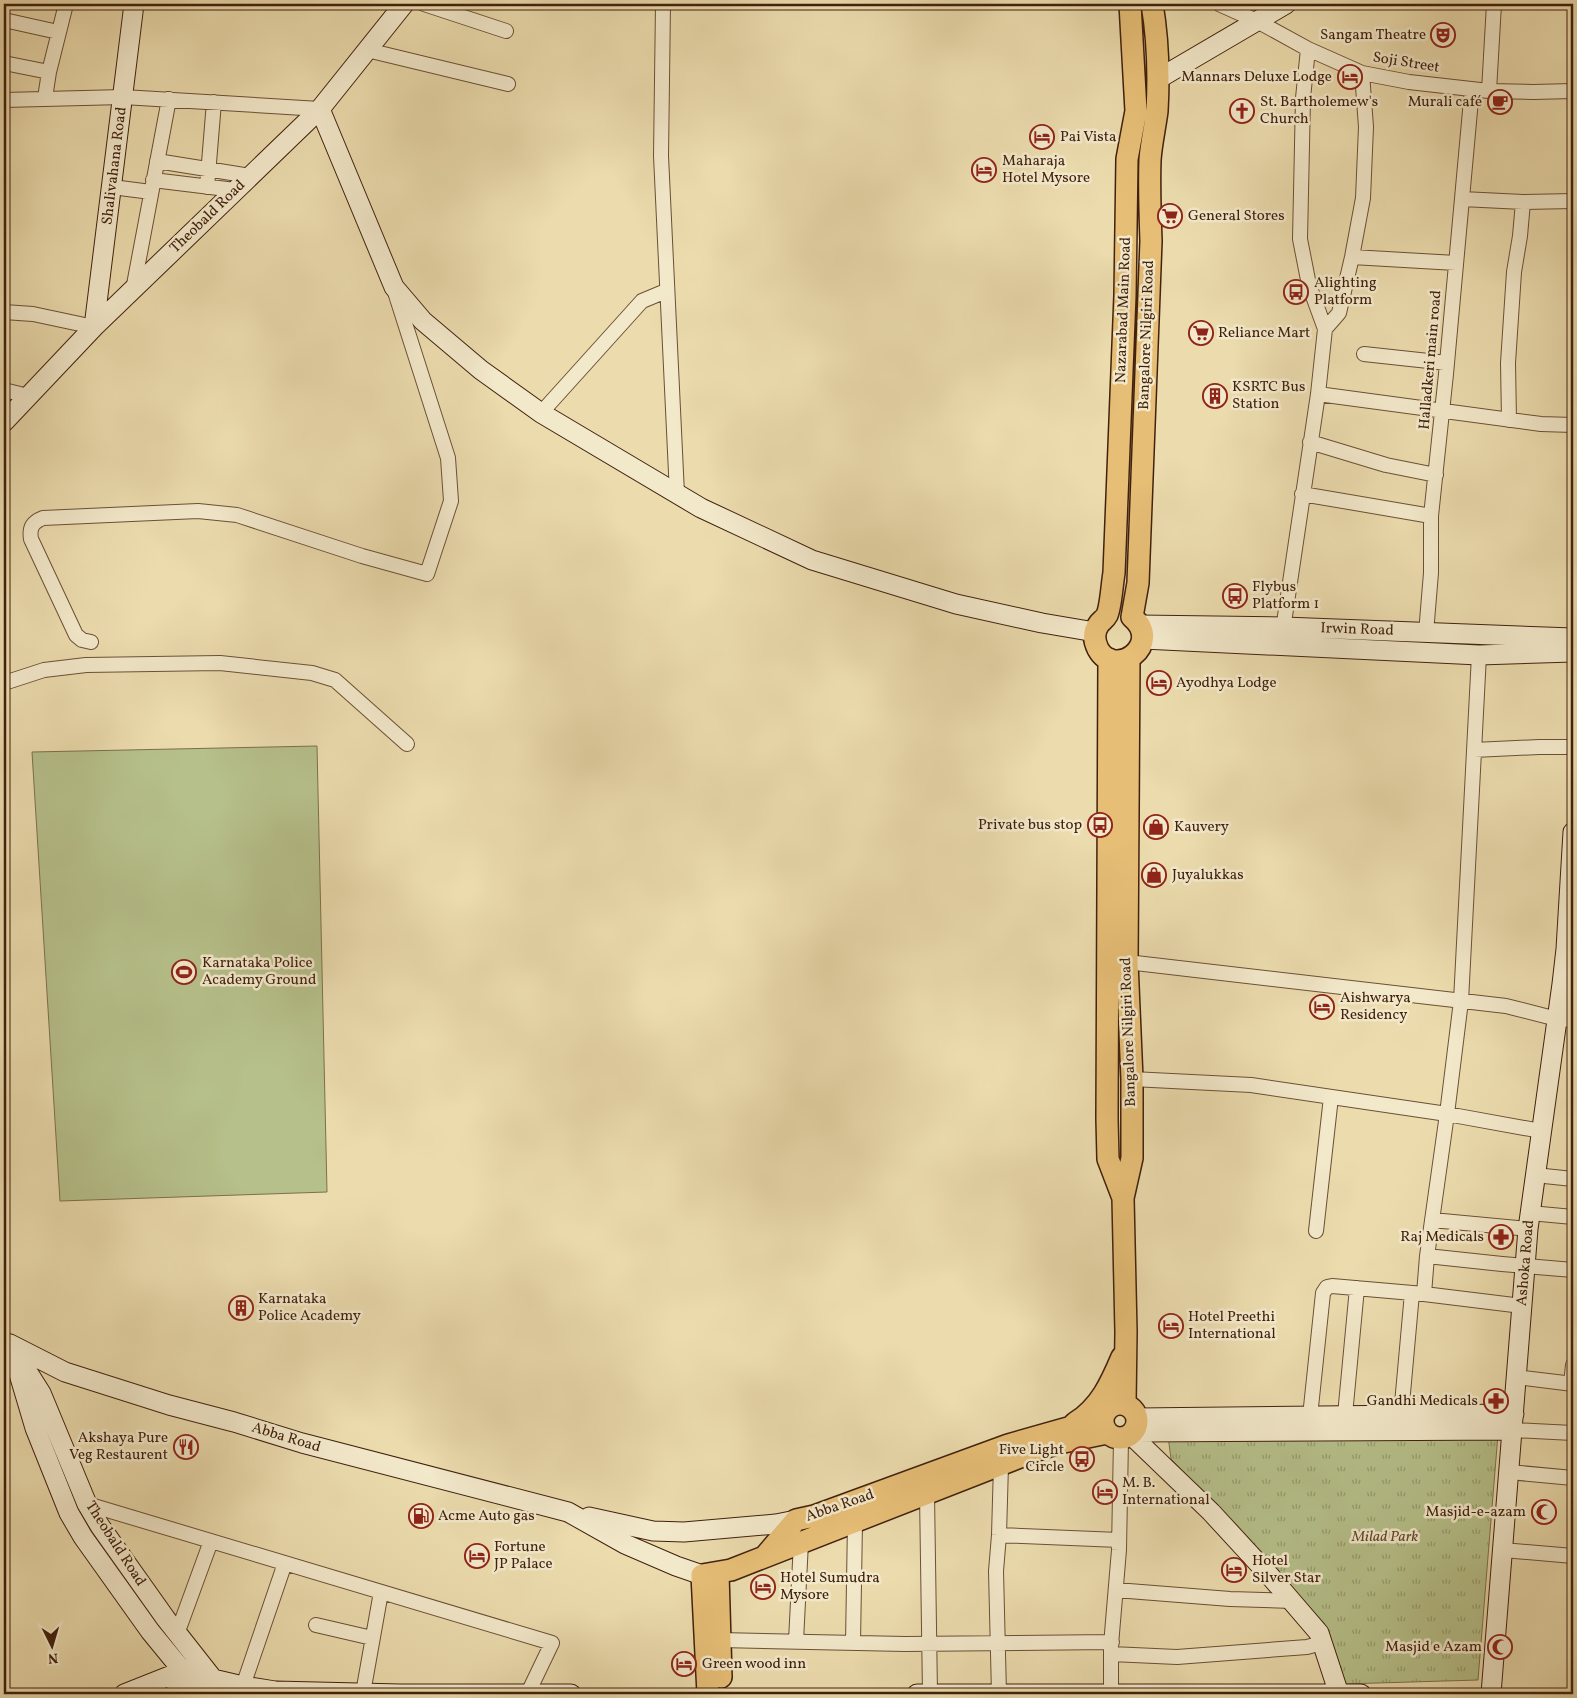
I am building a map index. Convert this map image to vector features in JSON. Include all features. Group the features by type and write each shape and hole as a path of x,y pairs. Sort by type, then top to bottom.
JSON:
{"main road":[{"name":"Shalivahana Road","path":"94,327 134,4"},
{"name":"Nazarabad Main Road","path":"1101,624 1114,573 1126,249 1127,159 1136,111 1130,4"},
{"name":"Bangalore Nilgiri Road","path":"1122,1426 1126,1348 1123,1198 1132,1158 1132,1079 1119,659 1139,651 1138,583 1151,241 1149,185 1158,79 1152,4"},
{"path":"1158,79 1286,4"},
{"name":"Theobald Road","path":"4,422 94,327 320,109 367,50 398,5"},
{"path":"320,109 394,287 431,327 481,370 541,413 701,508 812,560 956,604 1042,623 1101,624 1095,643 1100,653 1119,659 1106,1119 1108,1159 1123,1198"},
{"name":"Irwin Road","path":"1138,627 1282,637 1479,655 1573,652"},
{"name":"Irwin Road","path":"1282,637 1426,633 1573,638"},
{"name":"Ashoka Road","path":"1491,1694 1529,1222 1541,1131 1565,1020 1568,984 1566,949 1573,832"},
{"name":"Theobald Road","path":"7,1338 41,1393 87,1504 100,1526 178,1634 225,1694"},
{"name":"Theobald Road","path":"7,1338 35,1428 69,1513 83,1538 144,1623 182,1670 193,1688"},
{"name":"Abba Road","path":"7,1338 65,1372 169,1405 234,1422 302,1443 568,1512 639,1528 676,1532 766,1525 814,1516 1008,1445 1057,1431 1122,1426"},
{"path":"1057,1431 1077,1422 1093,1409 1109,1387 1126,1348"},
{"path":"1309,1423 1345,1416 1401,1415 1513,1422"},
{"path":"710,1574 731,1570 1059,1443 1122,1426 1513,1422"},
{"path":"1122,1426 1211,1512 1319,1633 1339,1694"},
{"name":"Abba Road","path":"568,1512 625,1544 676,1566 710,1574"},
{"path":"764,1557 796,1520"},
{"path":"710,1574 720,1640 722,1694"},
{"path":"708,1694 710,1574"},
{"path":"124,1694 201,1663"},
{"path":"174,1694 213,1679 276,1692 571,1694"},
{"path":"917,1694 1361,1694"}],"street":[{"path":"45,98 48,72 66,4"},
{"path":"424,4 506,31"},
{"path":"663,4 661,156 677,494"},
{"name":"Soji Street","path":"1219,4 1362,73 1409,82 1489,91 1573,91"},
{"path":"1489,91 1494,4"},
{"path":"4,20 58,32"},
{"path":"1282,637 1326,329 1309,285 1300,239 1303,98 1308,48"},
{"path":"367,50 508,84"},
{"path":"4,63 48,72"},
{"path":"1326,329 1339,313 1363,198 1366,127 1362,73"},
{"name":"Halladkeri main road","path":"1426,633 1431,573 1431,516 1443,411 1472,89"},
{"path":"4,100 123,97 320,109"},
{"path":"133,290 169,100"},
{"path":"207,187 214,102"},
{"path":"157,161 250,176"},
{"path":"112,187 207,187 236,190"},
{"path":"1462,199 1523,202 1573,201"},
{"path":"1509,420 1508,363 1514,272 1523,202"},
{"path":"1352,257 1456,262"},
{"path":"91,642 82,640 76,635 31,539 30,530 35,522 43,518 198,511 237,515 362,556 427,574 452,501 448,458 394,287"},
{"path":"541,413 642,301 666,291"},
{"path":"4,312 33,314 94,327"},
{"path":"1364,354 1447,363"},
{"path":"4,390 28,396"},
{"path":"1318,394 1541,424 1573,425"},
{"path":"1310,442 1386,465 1436,475"},
{"path":"1302,494 1431,516"},
{"path":"1401,1415 1418,1293 1427,1256 1461,1000 1479,655"},
{"path":"4,683 44,670 86,665 220,663 312,673 335,680 406,744"},
{"path":"1474,750 1573,747"},
{"path":"1127,962 1461,1000 1506,1006 1565,1020"},
{"path":"1132,1079 1251,1085 1447,1114 1541,1131"},
{"path":"1316,1231 1331,1097"},
{"path":"1535,1175 1573,1178"},
{"path":"1432,1220 1529,1222 1573,1217"},
{"path":"1427,1256 1573,1270"},
{"path":"1309,1423 1323,1293 1327,1287 1418,1293 1522,1306"},
{"path":"1345,1416 1357,1288"},
{"path":"1516,1378 1572,1384 1573,1365"},
{"path":"1513,1422 1573,1434"},
{"path":"1111,1694 1111,1648 1119,1540 1122,1426"},
{"path":"999,1694 996,1571 1001,1465"},
{"path":"1509,1472 1573,1478"},
{"path":"927,1494 930,1694"},
{"path":"87,1504 552,1643 532,1693"},
{"path":"853,1643 855,1522"},
{"path":"999,1535 1119,1540"},
{"path":"178,1634 211,1541"},
{"path":"796,1642 801,1542"},
{"path":"1503,1550 1573,1556"},
{"path":"243,1686 285,1563"},
{"path":"1116,1590 1230,1599 1292,1601"},
{"path":"362,1693 382,1592"},
{"path":"316,1625 372,1638"},
{"path":"720,1640 929,1644 998,1643 1111,1648 1177,1657 1307,1647 1322,1643"}],"green space":[{"name":"Karnataka Police Academy Ground","path":"317,746 327,1192 60,1201 32,752"},
{"name":"Milad Park","path":"1498,1434 1478,1680 1344,1684 1324,1623 1171,1459 1168,1436"}],"place":[{"name":"Sangam Theatre","path":"1443,35"},
{"name":"Mannars Deluxe Lodge","path":"1350,77"},
{"name":"Murali café","path":"1500,102"},
{"name":"St. Bartholemew's Church","path":"1242,111"},
{"name":"Pai Vista","path":"1042,137"},
{"name":"Maharaja Hotel Mysore","path":"984,170"},
{"name":"General Stores","path":"1170,216"},
{"name":"Alighting Platform","path":"1296,292"},
{"name":"Reliance Mart","path":"1201,333"},
{"name":"KSRTC Bus Station","path":"1215,396"},
{"name":"Flybus Platform 1","path":"1235,596"},
{"name":"Ayodhya Lodge","path":"1159,683"},
{"name":"Private bus stop","path":"1100,825"},
{"name":"Kauvery","path":"1156,827"},
{"name":"Juyalukkas","path":"1154,875"},
{"name":"Karnataka Police Academy Ground","path":"184,972"},
{"name":"Aishwarya Residency","path":"1322,1007"},
{"name":"Raj Medicals","path":"1501,1237"},
{"name":"Karnataka Police Academy","path":"241,1308"},
{"name":"Hotel Preethi International","path":"1171,1326"},
{"name":"Gandhi Medicals","path":"1496,1401"},
{"name":"Akshaya Pure Veg Restaurent","path":"186,1447"},
{"name":"Five Light Circle","path":"1082,1459"},
{"name":"M. B. International","path":"1105,1492"},
{"name":"Masjid-e-azam","path":"1544,1512"},
{"name":"Acme Auto gas","path":"421,1516"},
{"name":"Fortune JP Palace","path":"477,1556"},
{"name":"Hotel Silver Star","path":"1234,1570"},
{"name":"Hotel Sumudra Mysore","path":"763,1587"},
{"name":"Masjid e Azam","path":"1500,1647"},
{"name":"Green wood inn","path":"684,1664"}]}
